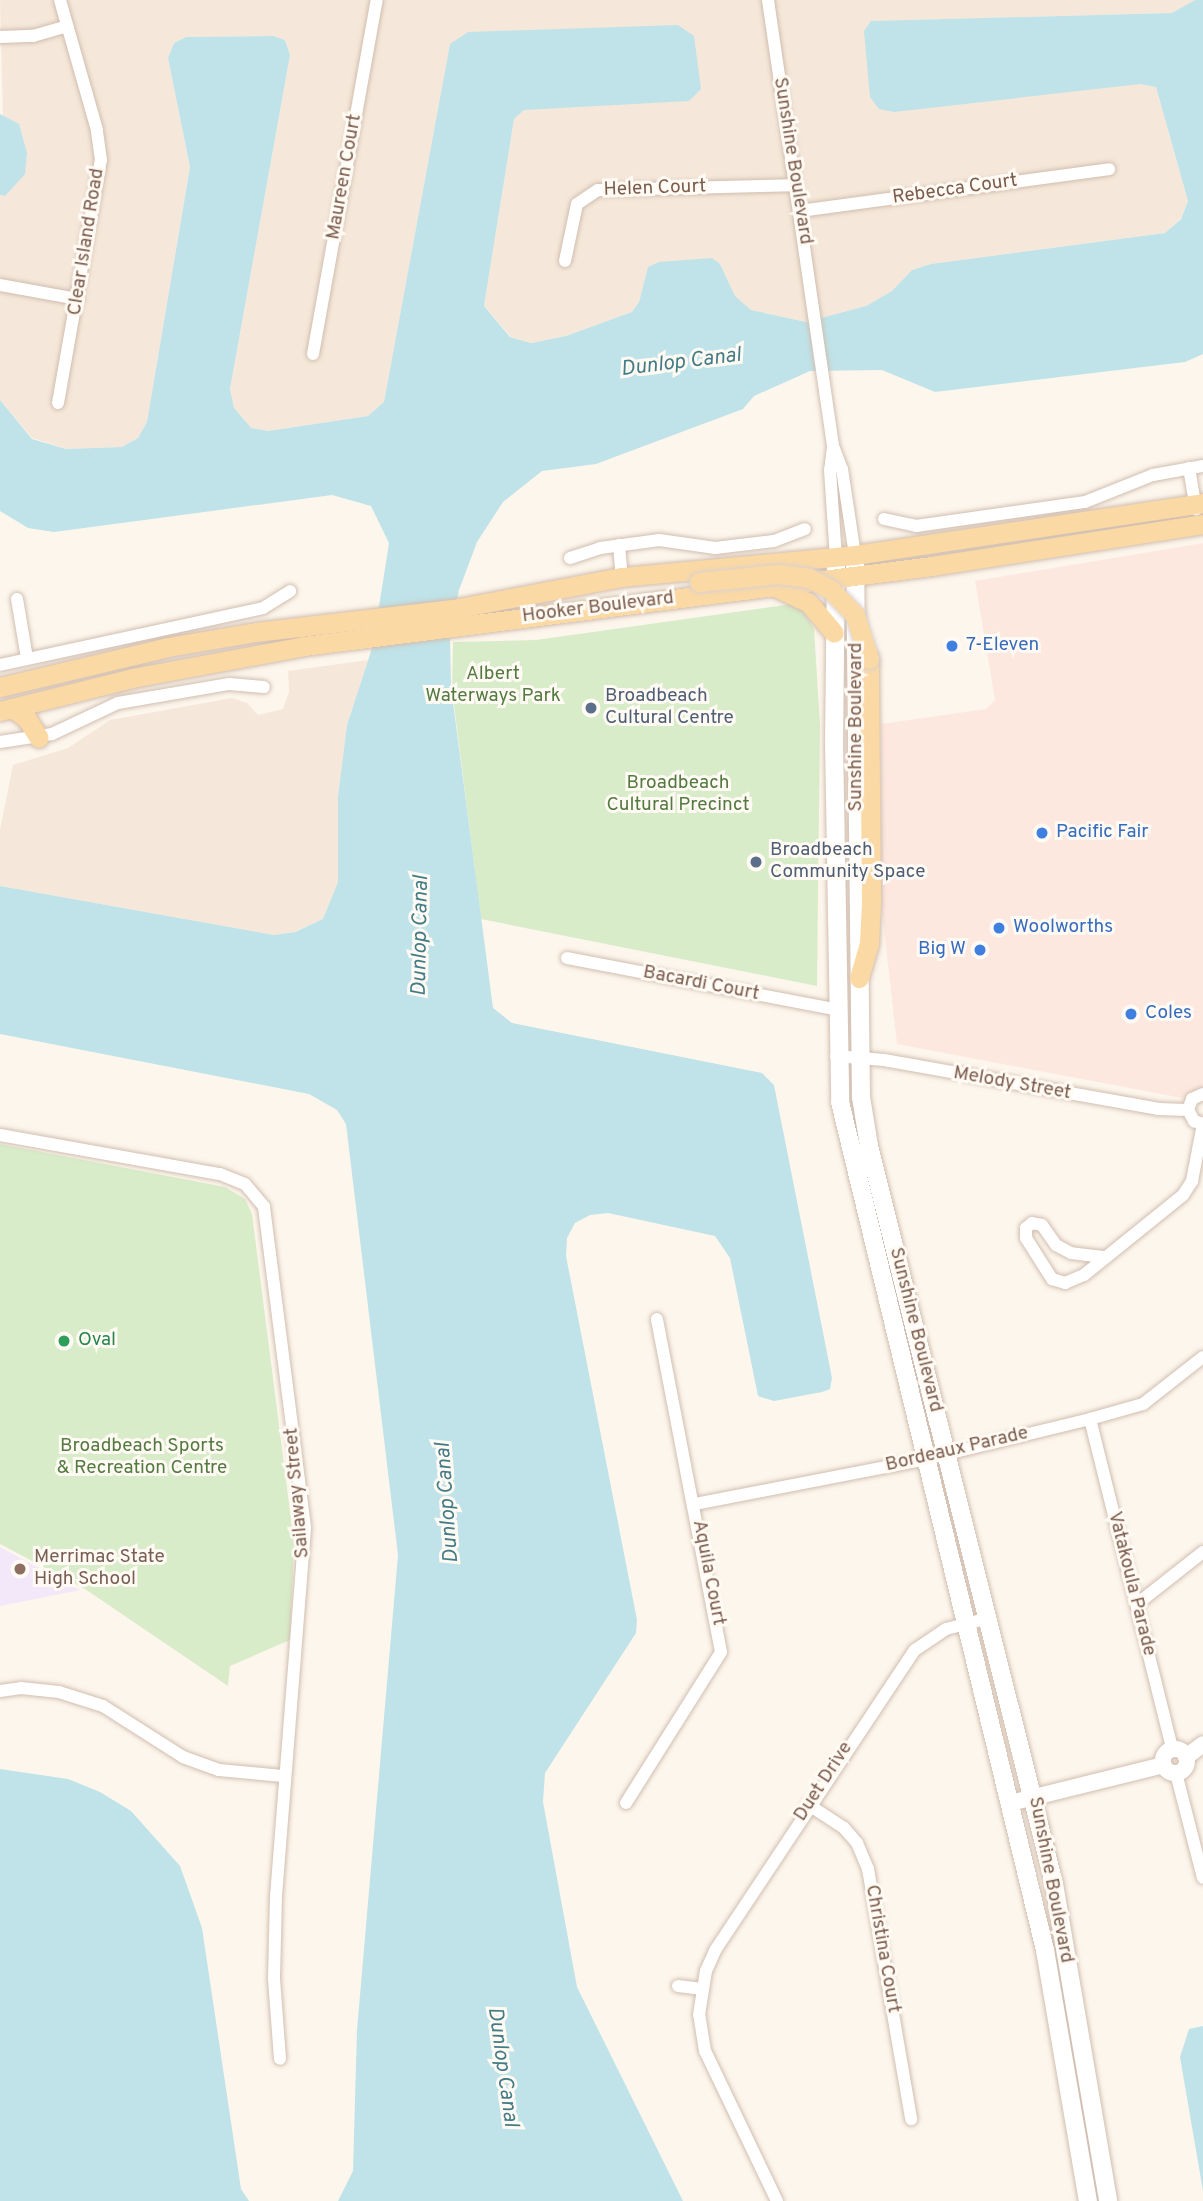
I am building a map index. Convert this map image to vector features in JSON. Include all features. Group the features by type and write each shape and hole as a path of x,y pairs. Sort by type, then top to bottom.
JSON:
{"main road":[{"name":"Hooker Boulevard","path":"460,616 561,588 622,577 846,556 1199,503"},
{"name":"Hooker Boulevard","path":"0,687 181,645 773,586 1201,524"},
{"name":"Sunshine Boulevard","path":"846,556 857,575 859,978 861,1058 869,1146 1054,1884 1108,2201"},
{"name":"Sunshine Boulevard","path":"846,556 836,578 834,632 835,1009 836,1056 844,1128 968,1624 1045,1950 1088,2201"},
{"path":"561,588 595,593 699,582 798,576 830,590 855,615 869,659 871,831 870,927 859,978"},
{"path":"773,586 808,602 834,632"},
{"name":"Hooker Boulevard","path":"6,710 182,667 367,628"},
{"path":"39,738 45,700"},
{"path":"6,710 30,722 39,738"}],"street":[{"name":"Clear Island Road","path":"58,403 101,160 97,130 60,0"},
{"name":"Maureen Court","path":"313,354 377,0"},
{"name":"Sunshine Boulevard","path":"768,0 833,446 842,469 846,556"},
{"path":"0,37 33,36 66,26"},
{"name":"Rebecca Court","path":"800,211 1109,169"},
{"name":"Helen Court","path":"565,261 577,204 598,190 796,185"},
{"path":"0,285 78,299"},
{"name":"Sunshine Boulevard","path":"833,446 830,470 846,556"},
{"path":"884,519 916,526 1086,502 1153,475 1203,466"},
{"name":"Hooker Boulevard","path":"1189,468 1199,503 1201,524"},
{"path":"570,558 619,545 659,540 724,547 774,541 805,529"},
{"name":"Hooker Boulevard","path":"619,545 622,577"},
{"path":"0,665 263,608 290,591"},
{"path":"17,599 27,658"},
{"path":"0,742 39,738 118,703 229,684 264,687"},
{"name":"Bacardi Court","path":"567,958 835,1009"},
{"name":"Melody Street","path":"836,1056 1146,1107 1188,1110"},
{"path":"1103,1257 1070,1253 1056,1245 1042,1225 1031,1223 1026,1228 1026,1238 1052,1279 1065,1283 1074,1279 1103,1257 1183,1195 1192,1181 1203,1124 1191,1118 1188,1110 1192,1098 1203,1094"},
{"name":"Sailaway Street","path":"0,1135 220,1174 245,1184 264,1208 305,1528 305,1570 283,1776 274,1979 280,2059"},
{"name":"Aquila Court","path":"626,1803 722,1652 657,1319"},
{"name":"Bordeaux Parade","path":"695,1504 926,1459 1143,1404 1203,1357"},
{"name":"Vatakoula Parade","path":"1090,1419 1137,1604 1179,1753"},
{"path":"1137,1604 1203,1552"},
{"name":"Duet Drive","path":"777,2201 713,2076 699,2015 701,1989 716,1949 809,1805 915,1650 935,1635 989,1618"},
{"path":"0,1692 21,1688 59,1692 103,1706 183,1757 219,1770 283,1776"},
{"path":"1203,1744 1179,1753 1166,1753 1203,1878"},
{"path":"1010,1803 1170,1769"},
{"name":"Christina Court","path":"809,1805 844,1828 857,1843 868,1869 911,2119"},
{"path":"678,1986 701,1989"}],"shaded area":[{"path":"0,0 1195,0 1172,13 871,21 1156,87 1188,201 1181,218 1165,233 931,264 912,270 892,291 866,306 806,322 751,310 735,296 720,264 648,268 639,302 632,312 566,336 531,343 511,337 484,306 514,119 524,110 450,45 384,402 368,416 268,431 251,429 234,408 230,389 290,55 285,40 273,36 186,37 174,43 168,58 190,167 147,422 138,438 122,447 67,449 32,438 0,400 0,195 5,196"},
{"name":"Pacific Fair","path":"1203,543 1203,1102 897,1044 881,903 881,724 986,709 995,700 975,581"},
{"path":"368,660 347,725 338,796 338,882 323,919 294,932 274,935 0,886 0,830 13,765 68,748 110,720 232,698 247,703 258,715 283,709 289,692 288,671"},
{"name":"Merrimac State High School","path":"0,1547 80,1590 0,1606"}],"green space":[{"name":"Broadbeach Cultural Precinct","path":"792,604 801,608 814,628 820,725 817,986 481,919 452,689 453,642 536,640"},
{"name":"Broadbeach Sports & Recreation Centre","path":"0,1144 225,1187 245,1199 252,1214 294,1543 290,1640 230,1666 228,1686 85,1589 0,1544"}],"water":[{"name":"Dunlop Canal","path":"1195,0 1203,0 1203,354 1185,362 935,392 882,370 810,371 754,396 743,409 596,464 542,471 503,502 477,542 459,590 450,636 451,687 493,1008 512,1023 762,1073 774,1085 832,1378 830,1389 822,1392 774,1401 758,1396 730,1258 715,1236 608,1213 590,1215 575,1223 567,1238 566,1256 637,1620 636,1633 545,1773 543,1802 577,1987 683,2201 338,2201 353,2171 357,2030 398,1555 346,1124 337,1110 309,1094 0,1034 0,886 274,935 295,932 323,919 338,882 338,796 347,725 373,645 389,543 371,506 332,495 54,532 28,528 0,511 0,400 32,439 66,449 122,447 138,438 147,422 190,167 168,58 174,43 186,37 273,36 285,40 290,55 230,389 234,408 251,428 268,431 368,416 384,402 450,44 468,32 678,25 694,36 701,89 689,101 524,110 514,119 484,306 510,337 531,343 566,336 632,312 639,302 648,267 659,262 712,258 720,264 735,296 751,310 806,322 866,306 892,291 912,270 931,264 1165,233 1181,219 1188,201 1156,87 1140,84 894,112 879,109 870,97 864,31 871,21 1172,13"},
{"path":"0,114 19,124 27,153 25,174 5,196 0,195"},
{"path":"0,1769 68,1779 100,1792 131,1811 180,1866 202,1928 241,2189 249,2201 0,2201"},
{"path":"1203,2026 1203,2191 1180,2057 1189,2029"}],"place":[{"name":"7-Eleven","path":"952,646"},
{"name":"Broadbeach Cultural Centre","path":"591,708"},
{"name":"Pacific Fair","path":"1042,833"},
{"name":"Broadbeach Community Space","path":"756,862"},
{"name":"Woolworths","path":"999,928"},
{"name":"Big W","path":"980,950"},
{"name":"Coles","path":"1131,1014"},
{"name":"Oval","path":"64,1341"},
{"name":"Merrimac State High School","path":"20,1569"}],"park label":[{"name":"Albert Waterways Park","path":"493,686"}]}
